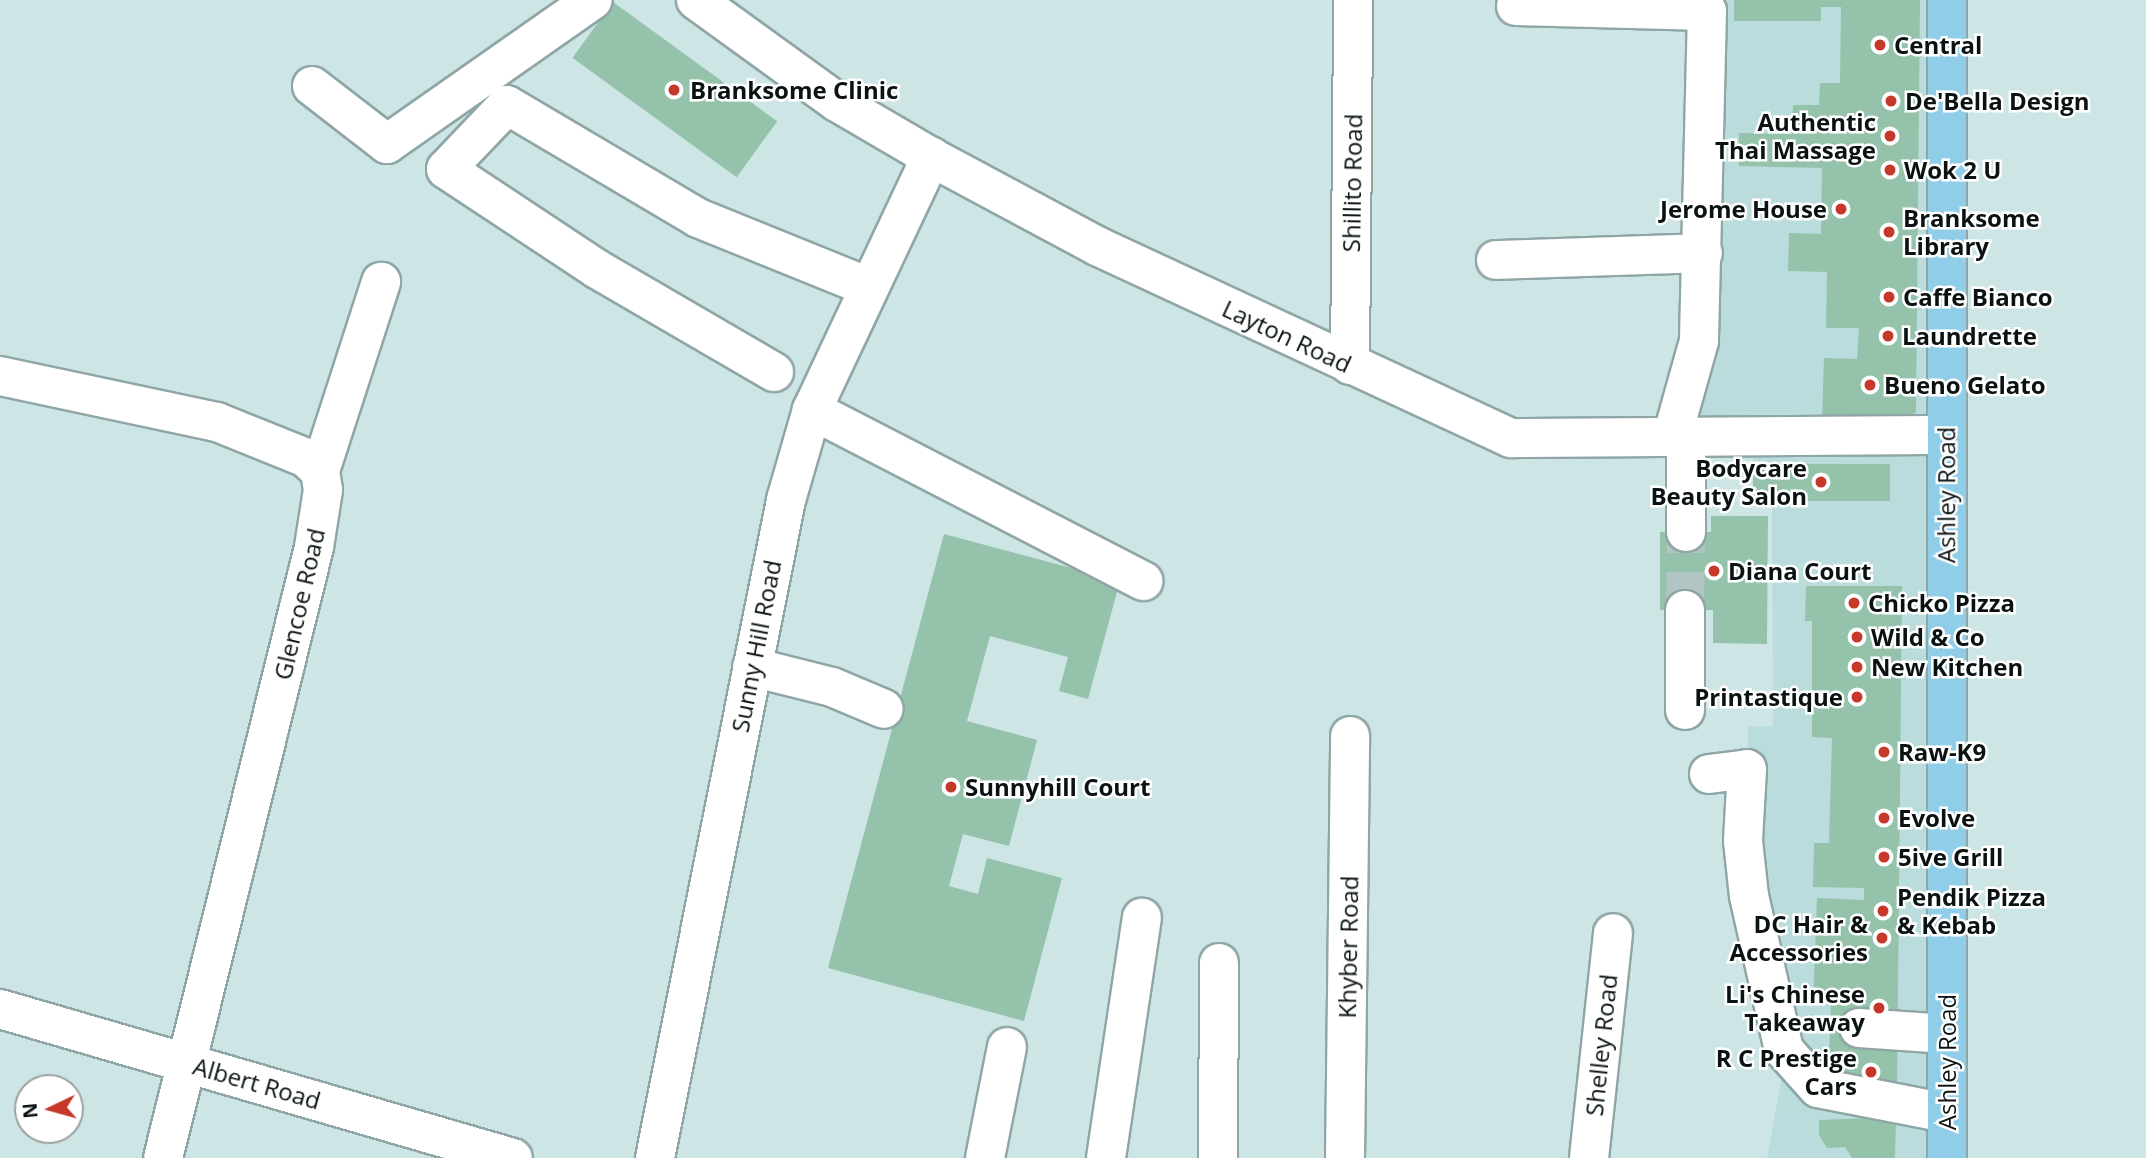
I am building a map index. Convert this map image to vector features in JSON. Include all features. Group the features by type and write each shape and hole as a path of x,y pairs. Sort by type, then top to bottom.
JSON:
{"main road":[{"name":"Ashley Road","path":"1947,0 1947,1158"}],"street":[{"path":"312,86 387,144 593,0"},
{"name":"Layton Road","path":"696,0 837,102 931,158 1097,246 1511,438 1945,435"},
{"name":"Shillito Road","path":"1350,365 1353,0"},
{"path":"1516,6 1707,6 1699,341 1679,436 1686,532"},
{"path":"774,372 597,269 446,169 507,105 698,218 869,287"},
{"name":"Sunny Hill Road","path":"655,1158 786,500 812,410 931,158"},
{"path":"1496,260 1703,253"},
{"name":"Glencoe Road","path":"163,1158 314,547 323,490 320,471 382,282"},
{"path":"0,376 217,422 306,458 320,471"},
{"path":"812,410 1144,582"},
{"path":"1685,610 1685,710"},
{"path":"752,667 832,687 884,709"},
{"name":"Khyber Road","path":"1345,1158 1350,736"},
{"path":"1709,774 1747,769 1743,841 1749,896 1784,1050 1818,1088 1947,1113"},
{"path":"1106,1158 1142,918"},
{"name":"Shelley Road","path":"1589,1158 1613,933"},
{"path":"1218,1158 1219,963"},
{"name":"Albert Road","path":"0,1009 513,1158"},
{"path":"1860,1028 1947,1034"},
{"path":"985,1158 1007,1047"}],"shaded area":[{"path":"1707,0 1947,0 1947,1158 1767,1158 1781,1081 1814,1086 1784,1050 1747,769 1748,726 1773,726 1772,501 1753,501 1753,436 1672,437"}],"building":[{"path":"1734,0 1920,0 1916,412 1903,424 1822,422 1824,358 1857,359 1859,328 1826,328 1827,272 1788,271 1789,233 1821,234 1822,168 1739,166 1739,133 1792,134 1793,105 1819,105 1820,83 1840,83 1841,7 1821,7 1821,21 1734,21"},
{"name":"Branksome Clinic","path":"613,2 777,121 737,177 572,58"},
{"name":"Bodycare Beauty Salon","path":"1753,464 1890,464 1890,501 1753,501"},
{"name":"Diana Court","path":"1711,516 1768,516 1767,644 1713,643 1713,610 1660,610 1660,532 1711,532"},
{"name":"Sunnyhill Court","path":"944,534 1120,581 1088,699 1059,691 1068,657 990,636 967,721 1037,740 1009,846 963,834 949,886 978,894 987,858 1062,878 1024,1021 828,968"},
{"path":"1806,586 1902,586 1897,1093 1844,1091 1846,1053 1829,1053 1831,1002 1813,1001 1817,898 1864,900 1864,888 1813,887 1814,843 1829,843 1832,738 1812,737 1812,621 1805,621"},
{"path":"1896,1117 1895,1158 1852,1158 1845,1147 1827,1148 1819,1135 1819,1120"}],"tunnel":[{"path":"1685,610 1686,532"}],"place":[{"name":"Central","path":"1880,45"},
{"name":"Branksome Clinic","path":"674,90"},
{"name":"De'Bella Design","path":"1891,101"},
{"name":"Authentic Thai Massage","path":"1890,136"},
{"name":"Wok 2 U","path":"1890,170"},
{"name":"Jerome House","path":"1841,209"},
{"name":"Branksome Library","path":"1889,232"},
{"name":"Caffe Bianco","path":"1889,297"},
{"name":"Laundrette","path":"1888,336"},
{"name":"Bueno Gelato","path":"1870,385"},
{"name":"Bodycare Beauty Salon","path":"1821,482"},
{"name":"Diana Court","path":"1714,571"},
{"name":"Chicko Pizza","path":"1854,603"},
{"name":"Wild & Co","path":"1857,637"},
{"name":"New Kitchen","path":"1857,667"},
{"name":"Printastique","path":"1857,697"},
{"name":"Raw-K9","path":"1884,752"},
{"name":"Sunnyhill Court","path":"951,787"},
{"name":"Evolve","path":"1884,818"},
{"name":"5ive Grill","path":"1884,857"},
{"name":"Pendik Pizza & Kebab","path":"1883,911"},
{"name":"DC Hair & Accessories","path":"1882,938"},
{"name":"Li's Chinese Takeaway","path":"1879,1008"},
{"name":"R C Prestige Cars","path":"1871,1072"}]}
